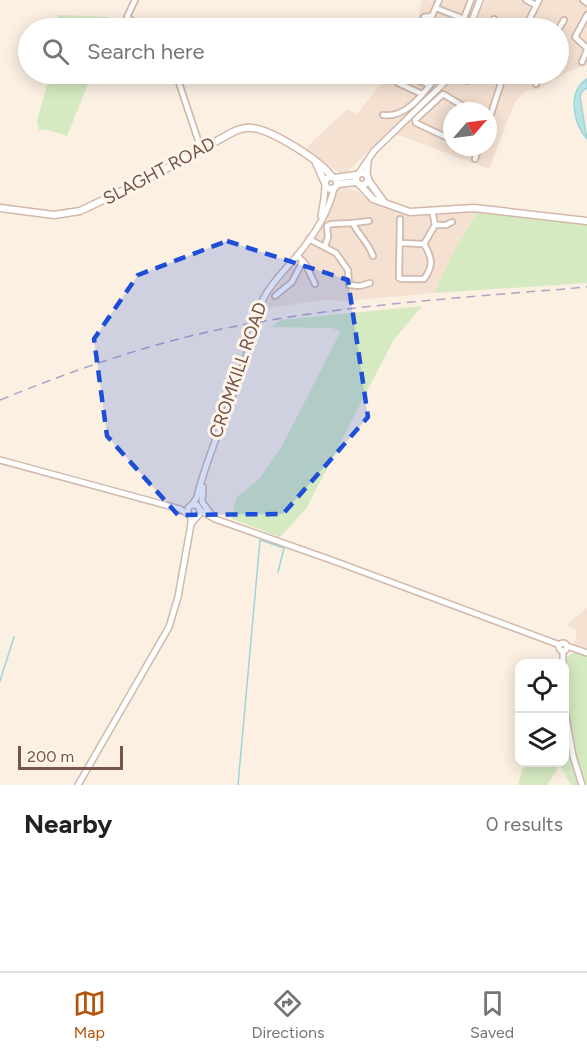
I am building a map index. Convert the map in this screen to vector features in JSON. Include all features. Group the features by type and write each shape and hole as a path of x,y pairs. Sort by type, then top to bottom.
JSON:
{"main road":[{"name":"SLAGHT ROAD","path":"0,207 54,215 80,211 149,178 201,148 248,127 259,129 278,138 322,164 334,182"},
{"path":"312,158 319,167 328,189 334,182"},
{"path":"325,183 327,178 334,182 361,178 387,204 410,212 474,208 587,221"}],"street":[{"path":"128,18 135,0"},
{"path":"426,18 432,16 439,0"},
{"path":"464,18 471,0"},
{"path":"473,18 480,0"},
{"path":"526,0 537,2 530,18"},
{"path":"583,0 587,3"},
{"path":"436,8 461,18"},
{"path":"584,61 587,49 575,37 587,15"},
{"path":"179,84 201,148"},
{"path":"400,84 422,94"},
{"path":"383,115 400,114 430,86 425,84"},
{"path":"361,178 374,151 443,84"},
{"path":"494,102 501,84"},
{"path":"443,135 416,123 415,120 442,94 456,102"},
{"name":"CROMKILL ROAD","path":"78,785 169,627 178,597 191,524 205,467 233,395 262,300 309,239 328,207 334,182"},
{"name":"CROMKILL ROAD","path":"318,223 323,205 325,183"},
{"path":"424,244 435,225 432,210"},
{"path":"400,219 399,275 403,279 426,278 432,257 424,244"},
{"path":"325,246 328,225 369,221"},
{"path":"435,225 446,225 452,222"},
{"path":"353,223 373,256"},
{"path":"309,239 333,250 347,268 349,285 360,286 370,283"},
{"path":"400,243 424,244"},
{"path":"297,255 303,261 315,284"},
{"path":"275,296 292,282 303,261"},
{"path":"0,460 206,515 564,647 587,653"},
{"path":"205,467 202,502 215,519"},
{"path":"563,659 564,647"},
{"path":"565,713 573,756 582,785"}],"highlighted area":[{"path":"227,241 348,280 368,417 283,514 178,515 107,436 94,339 138,275"}],"shaded area":[{"path":"422,0 476,0 469,18 418,18"},
{"path":"485,0 587,0 587,65 569,71 569,18 477,18"},
{"path":"381,84 437,84 346,173 340,173 306,150 347,109 357,114"},
{"path":"447,84 547,84 521,95 514,104 497,148 497,102 443,102 443,152 396,134 443,91"},
{"path":"454,156 494,156 489,169"},
{"path":"340,185 402,214 413,216 478,211 454,251 434,293 348,301 322,300 263,309 294,262 312,244"},
{"path":"587,608 587,650 574,646 577,630 566,625"}],"green space":[{"path":"58,15 109,18 58,18"},
{"path":"47,84 88,84 67,136 48,130 39,130 37,121"},
{"path":"478,211 587,225 587,283 434,293 454,251"},
{"path":"422,306 393,341 306,509 280,537 232,519 236,498 259,479 281,448 341,331 332,328 271,327 281,320"},
{"path":"574,652 587,656 587,785 581,775 572,743 569,724 569,659 566,658"},
{"path":"569,753 580,785 571,785 561,767 569,767"},
{"path":"523,767 559,767 547,785 518,785"}],"water":[{"path":"587,79 587,88 582,91 580,97 587,139 578,125 574,108 577,92"}],"waterway":[{"path":"238,785 260,540 284,548 278,572"},
{"path":"0,681 14,637"}],"railway":[{"path":"0,400 104,361 212,331 258,322 351,309 587,287"}]}
